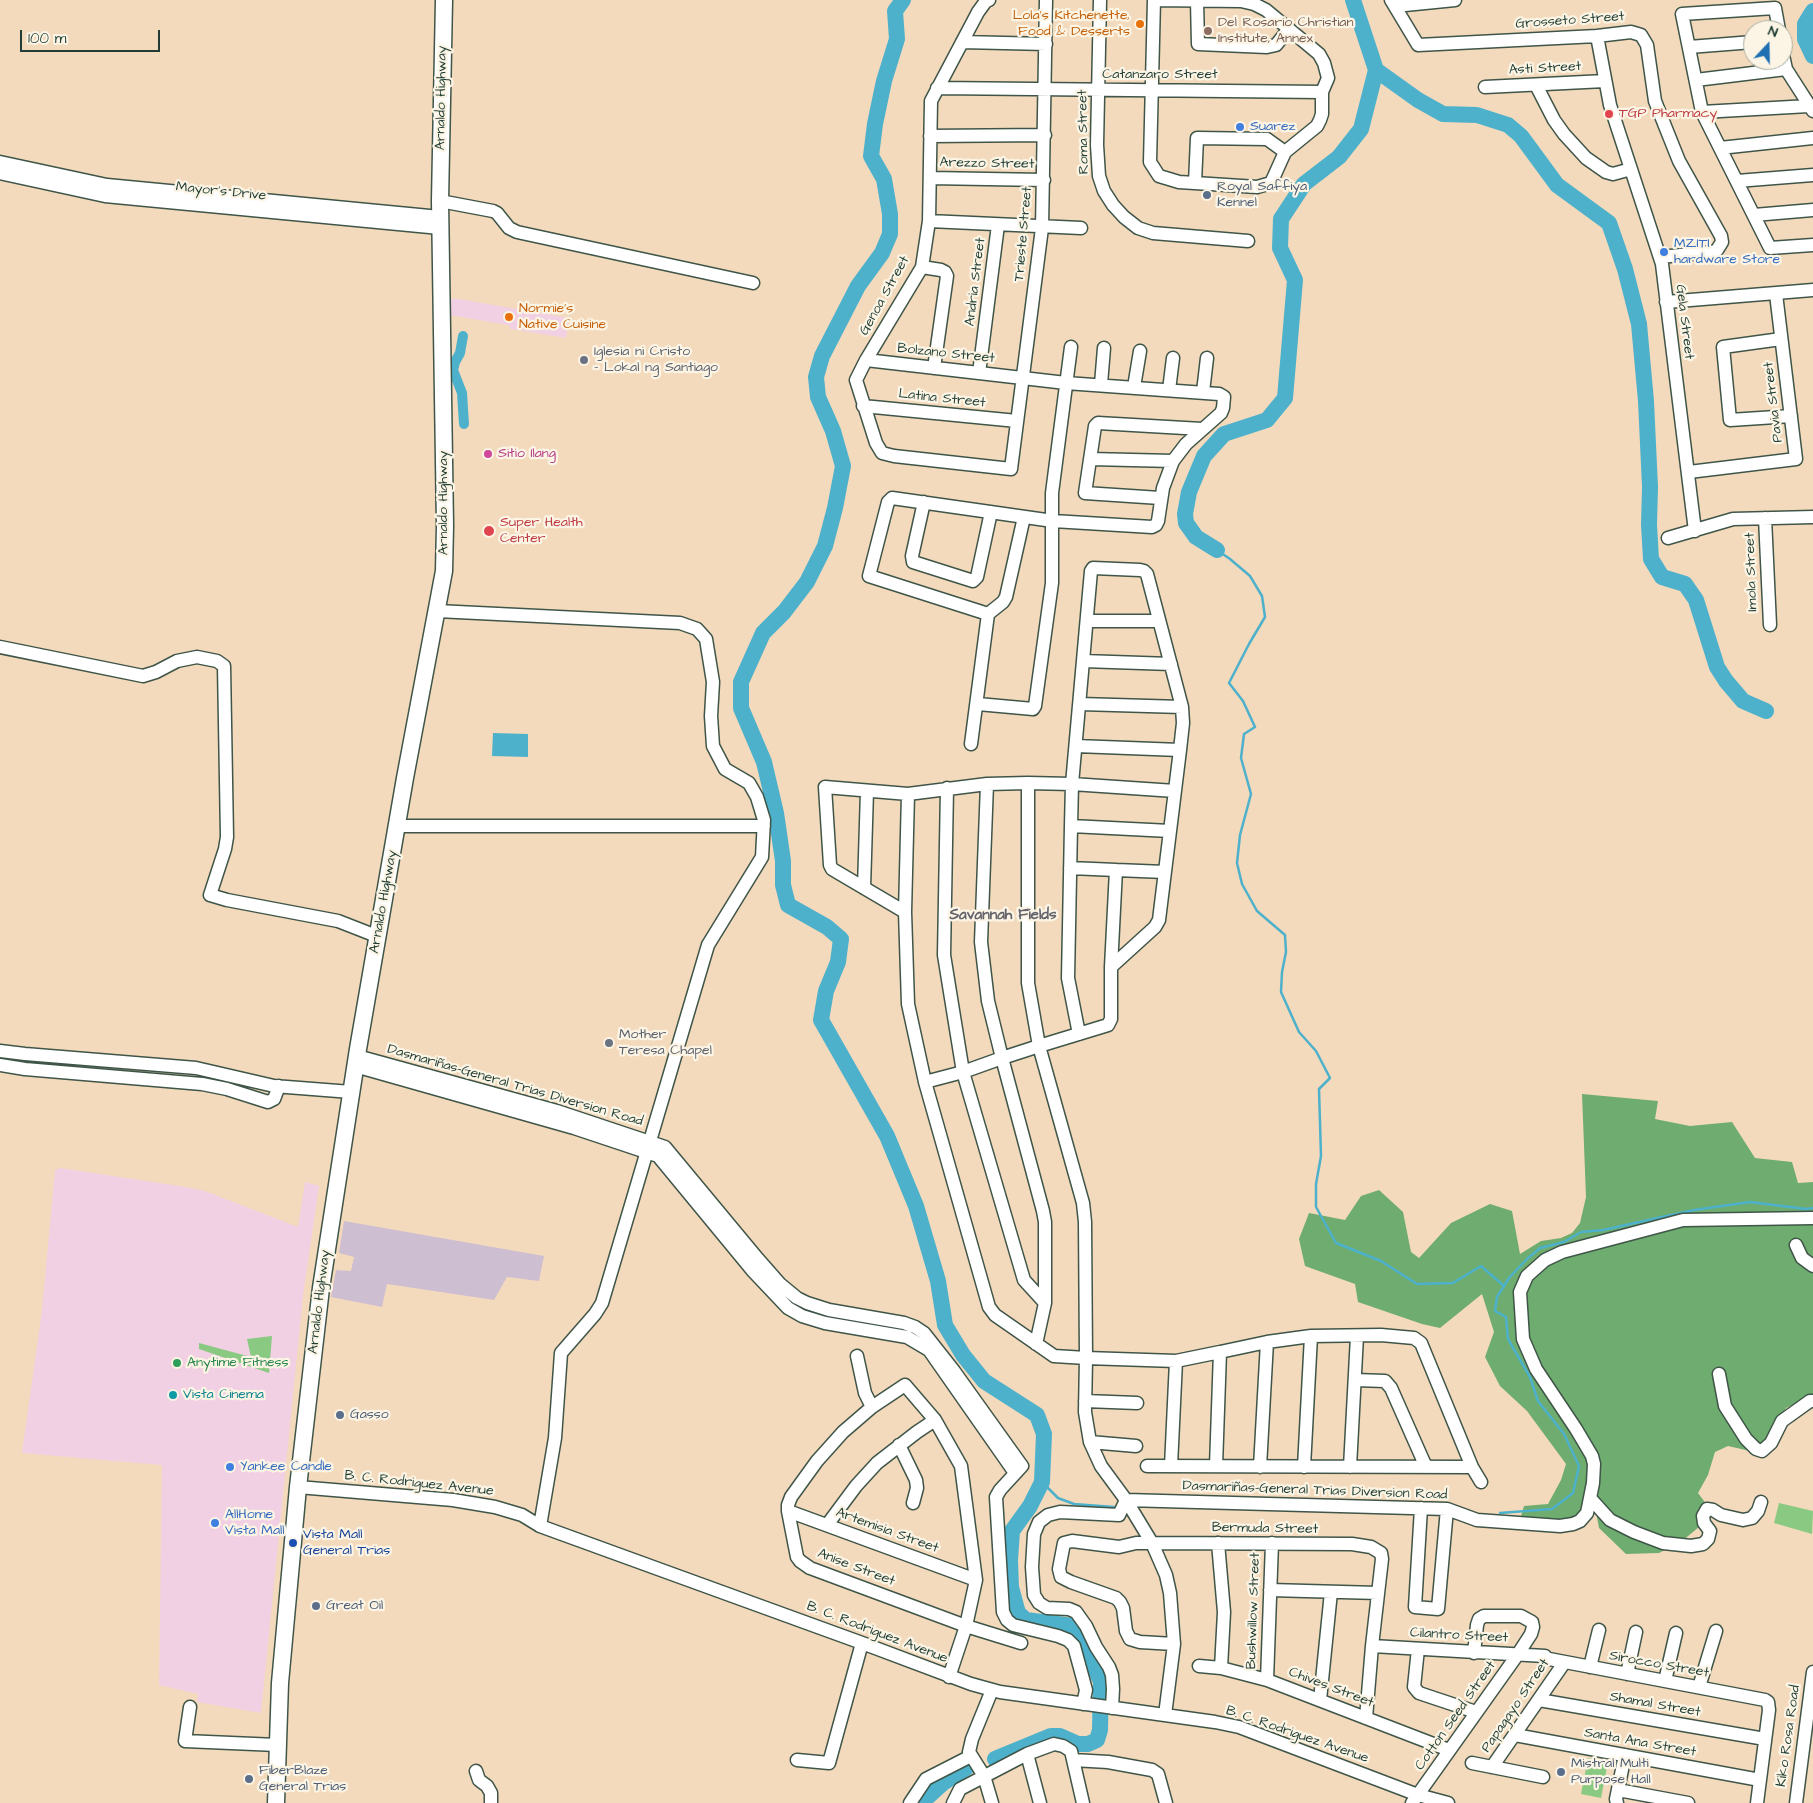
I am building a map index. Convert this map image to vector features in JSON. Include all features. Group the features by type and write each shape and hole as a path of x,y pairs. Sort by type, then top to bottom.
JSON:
{"main road":[{"name":"Arnaldo Highway","path":"276,1803 279,1692 298,1487 321,1288 356,1061 444,571 440,201 444,0"}],"street":[{"name":"Genoa Street","path":"989,0 982,6 937,88 932,101 929,221 922,267 856,380 863,406 876,442 882,452 894,456 1011,469"},
{"name":"Trieste Street","path":"1011,469 1042,228 1046,0"},
{"name":"Roma Street","path":"1100,0 1097,145 1099,176 1104,191 1124,217 1138,228 1154,233 1248,241"},
{"path":"1154,0 1196,1 1241,1 1254,4 1319,54 1324,63 1328,78 1322,92 1322,114 1317,126 1285,152 1271,183 1257,187 1179,182 1159,176 1150,162 1154,0"},
{"path":"1393,3 1455,0"},
{"path":"1196,1 1198,44 1268,47 1276,44 1288,29"},
{"name":"Grosseto Street","path":"1393,3 1418,45 1597,36 1631,32 1641,35 1647,45 1655,101 1680,161 1721,236 1722,242 1717,250 1660,257"},
{"path":"1776,20 1774,8 1682,14 1702,112 1770,248 1813,244"},
{"name":"Gela Street","path":"1597,36 1610,105 1660,257 1689,472 1695,531"},
{"path":"962,42 1046,44"},
{"path":"1689,47 1743,43"},
{"path":"1696,80 1778,70"},
{"path":"1787,70 1811,109"},
{"name":"Asti Street","path":"1485,88 1605,81"},
{"path":"1536,85 1554,120 1586,158 1601,169 1612,174 1631,169"},
{"name":"Catanzaro Street","path":"937,88 1322,92"},
{"path":"1702,112 1811,109"},
{"path":"930,136 1045,135"},
{"path":"1195,183 1197,138 1267,139 1285,152"},
{"path":"1720,148 1813,138"},
{"name":"Mayor's Drive","path":"0,162 170,197"},
{"name":"Mayor's Drive","path":"0,173 105,196 170,197 440,223"},
{"path":"1737,181 1813,175"},
{"name":"Arezzo Street","path":"930,178 1044,180"},
{"path":"440,201 493,211 509,228 517,232 753,283"},
{"path":"1754,216 1813,210"},
{"path":"929,221 1042,228 1081,228"},
{"name":"Andria Street","path":"979,373 998,225"},
{"path":"922,267 941,270 946,272 947,276 934,368"},
{"path":"1666,302 1813,290"},
{"name":"Pavia Street","path":"1689,472 1796,459 1776,294"},
{"path":"1782,339 1723,347 1730,420 1791,416"},
{"path":"978,704 1033,709 1036,706 1052,583 1052,493 1071,347"},
{"path":"1101,384 1104,348"},
{"path":"1134,387 1140,351"},
{"path":"1169,390 1174,358"},
{"path":"1203,392 1206,358"},
{"name":"Bolzano Street","path":"866,360 1066,383 1101,384 1222,395 1224,400 1221,413 1202,429"},
{"name":"Latina Street","path":"863,406 1018,421"},
{"path":"1160,498 1085,492 1095,426 1098,423 1202,429"},
{"path":"988,614 869,576 888,502 892,498 1053,521 1152,527 1158,522 1160,498 1173,461 1186,444 1202,429"},
{"path":"1090,459 1173,461"},
{"path":"924,502 912,556 913,562 973,581 976,577 991,512"},
{"path":"971,744 978,704 988,614 1003,602 1006,597 1024,517"},
{"path":"1668,538 1733,519 1813,517"},
{"name":"Imola Street","path":"1765,518 1770,625"},
{"path":"1079,1034 1068,978 1072,784 1091,571 1093,568 1140,570 1147,574 1182,707 1183,723 1159,920 1155,928 1112,967"},
{"path":"437,611 680,623 697,629 706,639 713,682 713,746 725,769 749,783 757,798 764,820 762,857 708,945 602,1303 595,1314 562,1352 555,1438 540,1526"},
{"path":"1088,621 1158,621"},
{"path":"0,647 143,676 178,662 197,657 216,661 224,666 227,837 210,895 338,921 379,937"},
{"path":"1083,661 1171,664"},
{"path":"1080,704 1182,707"},
{"path":"1076,746 1180,750"},
{"path":"905,912 832,869 830,865 825,787 908,794 987,784 1028,783 1175,791"},
{"path":"1028,783 1028,983 1039,1046 1083,1203 1086,1222 1085,1420 1090,1442 1097,1458 1126,1500 1152,1543 1166,1575 1170,1592 1174,1644 1164,1715"},
{"path":"987,784 981,942 988,1001 1045,1222 1045,1303 1036,1344"},
{"path":"947,788 944,955 962,1072 1024,1280 1045,1303"},
{"path":"864,888 867,791"},
{"path":"908,794 905,912 908,1004 925,1082 989,1307 996,1315 1054,1356 1176,1361 1267,1342 1311,1336 1414,1338 1421,1343 1472,1467 1480,1482"},
{"path":"397,826 764,826"},
{"path":"1071,826 1170,831"},
{"path":"1070,868 1165,872"},
{"path":"925,1082 1108,1025 1111,1019 1116,870"},
{"path":"0,1051 196,1068 279,1086 351,1092"},
{"name":"Dasmariñas-General Trias Diversion Road","path":"356,1061 574,1128 649,1147 752,1270 788,1308 802,1316 825,1323 908,1337 929,1350 1019,1469 996,1497 1003,1612 1007,1620 1014,1625 1058,1636 1068,1640 1074,1646 1086,1690 1084,1705"},
{"path":"0,1065 25,1069 208,1085 268,1102 274,1099 279,1086"},
{"name":"Dasmariñas-General Trias Diversion Road","path":"1126,1500 1447,1509 1477,1520 1560,1526 1573,1524 1580,1521 1587,1513 1591,1499 1594,1472 1592,1456 1536,1369 1523,1339 1520,1292 1527,1276 1538,1266 1562,1252 1683,1220 1813,1218"},
{"path":"1796,1245 1802,1258 1813,1266"},
{"path":"1304,1467 1311,1336"},
{"path":"1350,1467 1357,1336"},
{"path":"1260,1466 1267,1342"},
{"path":"1216,1466 1220,1352"},
{"path":"856,1356 865,1393 872,1408"},
{"path":"1171,1466 1176,1361"},
{"path":"1719,1374 1725,1406 1746,1439 1762,1452 1770,1443 1782,1421 1810,1401 1813,1401"},
{"path":"1355,1380 1385,1380 1391,1388 1426,1467"},
{"path":"788,1511 789,1501 817,1461 844,1432 872,1408 905,1385 935,1420 961,1466 976,1580 966,1626 950,1677"},
{"path":"1085,1401 1137,1404"},
{"path":"828,1526 856,1486 877,1463 935,1420"},
{"path":"1090,1442 1136,1446"},
{"path":"899,1446 916,1480 917,1488 913,1503"},
{"path":"1147,1466 1472,1467"},
{"name":"B. C. Rodriguez Avenue","path":"298,1487 453,1500 522,1515 540,1526 862,1642 950,1677 992,1690 1239,1727 1415,1799 1448,1803"},
{"path":"1591,1499 1610,1520 1634,1532 1663,1543 1691,1546 1703,1544 1708,1539 1710,1531 1704,1523 1703,1516 1707,1509 1721,1515 1743,1520 1752,1518 1758,1511 1761,1502"},
{"path":"1110,1708 1113,1689 1112,1675 1086,1626 1076,1612 1069,1608 1048,1608 1039,1603 1034,1595 1032,1551 1034,1534 1039,1522 1048,1515 1060,1512 1119,1515 1126,1500"},
{"path":"1421,1508 1415,1607 1438,1609 1447,1509"},
{"name":"Artemisia Street","path":"788,1511 976,1580"},
{"name":"Anise Street","path":"788,1511 796,1553 804,1565 966,1626 1021,1643"},
{"name":"Bermuda Street","path":"1174,1644 1140,1642 1130,1639 1126,1631 1123,1608 1116,1598 1066,1580 1059,1573 1063,1547 1068,1541 1119,1547 1136,1543 1352,1544 1371,1547 1381,1553 1382,1559 1378,1593"},
{"path":"1218,1543 1224,1612 1221,1668"},
{"name":"Bushwillow Street","path":"1267,1680 1272,1544"},
{"path":"1270,1590 1378,1593 1366,1718"},
{"path":"1320,1700 1331,1592"},
{"name":"Cotton Seed Street","path":"1415,1799 1518,1654 1531,1634 1532,1622 1521,1616 1484,1616 1479,1619 1475,1632 1474,1653"},
{"path":"1590,1668 1599,1630"},
{"path":"1700,1687 1716,1631"},
{"path":"1627,1674 1636,1632"},
{"path":"1665,1681 1676,1633"},
{"path":"797,1760 829,1763 862,1642"},
{"name":"Cilantro Street","path":"1372,1646 1544,1657"},
{"path":"1418,1649 1414,1687 1418,1693 1476,1712"},
{"name":"Sirocco Street","path":"1544,1657 1590,1668 1760,1698 1768,1702 1769,1710 1765,1739"},
{"name":"Papagayo Street","path":"1492,1767 1564,1663"},
{"name":"Chives Street","path":"1199,1666 1221,1668 1267,1680 1449,1750"},
{"name":"Kiko Rosa Road","path":"1796,1803 1813,1672"},
{"path":"992,1690 970,1746 971,1756 984,1776 992,1803"},
{"name":"Shamal Street","path":"1539,1700 1765,1739"},
{"path":"190,1707 185,1741 277,1745"},
{"name":"Santa Ana Street","path":"1515,1735 1760,1780"},
{"path":"1757,1803 1765,1739"},
{"path":"953,1803 960,1789 1027,1754 1054,1744 1071,1751 1083,1803"},
{"path":"1027,1754 1040,1803"},
{"path":"1624,1755 1616,1799 1688,1803"},
{"path":"910,1803 926,1779 971,1756"},
{"path":"1073,1760 1108,1762 1149,1769 1156,1772 1166,1803"},
{"path":"1472,1763 1544,1777"},
{"path":"476,1770 479,1780 487,1786 491,1793 491,1803"}],"shaded area":[{"name":"Normie's Native Cuisine","path":"448,299 459,299 569,318 566,338 511,329 508,325 449,315"},
{"name":"Vista Mall General Trias","path":"60,1168 205,1191 298,1227 305,1182 319,1186 303,1296 261,1713 197,1702 198,1694 159,1685 162,1465 22,1453 42,1310 55,1170"},
{"path":"344,1221 544,1256 539,1281 507,1277 494,1300 387,1284 382,1307 331,1297 336,1270 351,1271 354,1257 339,1253"}],"green space":[{"path":"1582,1094 1658,1101 1655,1119 1690,1126 1732,1122 1755,1158 1792,1162 1798,1183 1813,1182 1813,1395 1786,1408 1771,1436 1750,1451 1728,1446 1715,1452 1708,1475 1698,1493 1710,1509 1699,1527 1682,1541 1659,1553 1626,1554 1599,1528 1595,1507 1585,1500 1577,1518 1548,1523 1519,1523 1524,1506 1548,1504 1561,1480 1566,1464 1527,1411 1500,1386 1485,1357 1494,1332 1482,1294 1440,1328 1422,1324 1358,1302 1355,1284 1305,1266 1299,1239 1309,1213 1345,1220 1361,1196 1379,1190 1403,1212 1411,1252 1419,1258 1451,1223 1490,1204 1512,1211 1520,1254 1541,1241 1561,1238 1572,1233 1580,1223 1586,1197"},
{"path":"272,1336 269,1373 199,1349 199,1343 251,1357 247,1339"},
{"path":"1779,1503 1813,1511 1812,1534 1774,1523"},
{"path":"1588,1758 1608,1762 1601,1798 1581,1794"}],"water":[{"path":"493,733 528,734 528,757 492,756"}],"waterway":[{"path":"903,0 895,11 897,39 884,81 875,124 871,156 884,179 890,214 890,234 882,253 858,286 822,356 816,377 818,397 833,431 843,466 835,508 825,546 807,582 784,612 763,633 741,682 741,708 764,762 776,813 783,861 783,885 788,905 827,927 841,939 838,962 826,991 821,1020 887,1136 916,1206 938,1281 945,1325 963,1355 984,1381 1037,1415 1044,1434 1042,1482 1030,1506 1012,1531 1011,1587 1018,1613 1026,1620 1073,1626 1101,1681 1100,1730 1097,1740 1088,1744 1078,1744 1060,1736 1051,1736 995,1759"},
{"path":"1217,550 1196,537 1186,523 1185,514 1189,492 1204,456 1224,434 1267,420 1285,398 1295,280 1280,248 1281,219 1304,184 1339,157 1361,129 1376,70 1353,0"},
{"path":"1813,11 1805,24 1805,39 1813,56"},
{"path":"1376,70 1418,100 1443,114 1477,115 1508,125 1521,136 1557,185 1609,223 1625,269 1639,324 1646,401 1651,559 1662,577 1685,584 1696,600 1717,667 1726,681 1743,701 1766,711"},
{"path":"463,336 460,353 453,370 462,393 464,424"},
{"path":"1217,550 1250,576 1262,596 1265,617 1229,683 1243,701 1255,727 1244,734 1241,758 1251,794 1240,835 1237,863 1242,884 1257,911 1285,935 1286,952 1281,992 1299,1032 1316,1051 1330,1078 1319,1089 1321,1156 1316,1184 1316,1207 1336,1243 1381,1261 1417,1284 1453,1283 1481,1266 1504,1286"},
{"path":"1500,1513 1552,1509 1573,1493 1579,1466 1564,1434 1538,1401 1530,1377 1508,1339 1506,1317 1495,1311 1497,1297 1509,1278 1527,1259 1540,1248 1564,1242 1581,1232 1603,1230 1694,1210 1750,1202 1806,1209 1813,1208"},
{"path":"1042,1482 1058,1498 1074,1504 1114,1507"},
{"path":"921,1803 943,1783 966,1768"}],"place":[{"name":"Lola's Kitchenette, Food & Desserts","path":"1140,24"},
{"name":"Del Rosario Christian Institute, Annex","path":"1208,31"},
{"name":"TGP Pharmacy","path":"1609,114"},
{"name":"Suarez","path":"1240,127"},
{"name":"Royal Saffiya Kennel","path":"1207,195"},
{"name":"MZITI hardware Store","path":"1664,252"},
{"name":"Normie's Native Cuisine","path":"509,317"},
{"name":"Iglesia ni Cristo - Lokal ng Santiago","path":"584,360"},
{"name":"Sitio Ilang","path":"488,454"},
{"name":"Super Health Center","path":"489,531"},
{"name":"Mother Teresa Chapel","path":"609,1043"},
{"name":"Anytime Fitness","path":"177,1363"},
{"name":"Vista Cinema","path":"173,1395"},
{"name":"Gasso","path":"340,1415"},
{"name":"Yankee Candle","path":"230,1467"},
{"name":"AllHome Vista Mall","path":"215,1523"},
{"name":"Vista Mall General Trias","path":"293,1543"},
{"name":"Great Oil","path":"316,1606"},
{"name":"Mistral Multi Purpose Hall","path":"1561,1772"},
{"name":"FiberBlaze General Trias","path":"249,1779"}],"district":[{"name":"Savannah Fields","path":"1003,916"}]}
